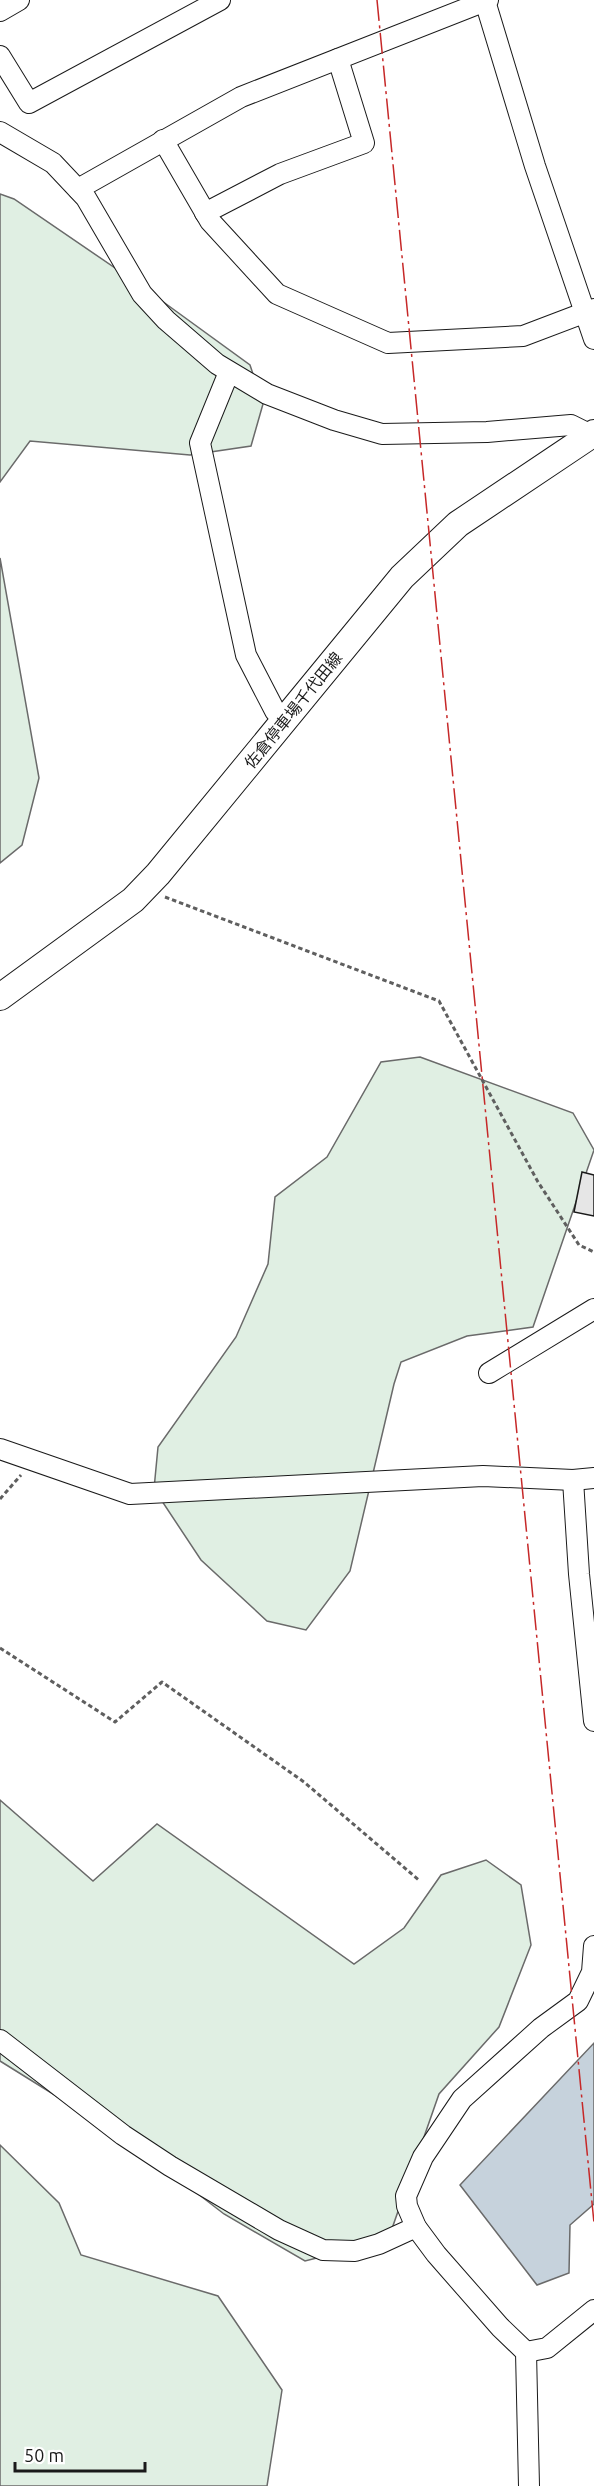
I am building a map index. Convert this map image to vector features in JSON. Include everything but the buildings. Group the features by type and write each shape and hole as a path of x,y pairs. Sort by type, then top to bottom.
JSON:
{"main road":[{"name":"佐倉停車場千代田線","path":"0,997 133,900 158,874 402,577 439,540 592,434"}],"street":[{"path":"0,11 19,0"},
{"path":"0,56 29,103 192,7 220,0"},
{"path":"78,189 241,97 487,0 535,166 590,312 594,339"},
{"path":"205,213 280,174 364,143 338,59"},
{"path":"0,132 53,163 78,189 96,215 142,294 190,342 229,372 285,403 382,434 487,432 571,425 592,434"},
{"path":"163,140 210,221 277,294 388,343 523,336 590,312"},
{"path":"229,372 200,443 246,654 275,711 284,722"},
{"path":"489,1372 594,1309"},
{"path":"0,1449 130,1494 483,1476 573,1480 594,1478"},
{"path":"573,1480 587,1573 594,1721"},
{"path":"530,2486 526,2352 500,2327 435,2254 416,2227 406,2206 406,2196 423,2157 462,2099 541,2028 578,2001 592,1972 594,1946"},
{"path":"0,2040 123,2135 170,2166 279,2230 323,2250 355,2251 379,2244 416,2227"},
{"path":"526,2352 547,2348 594,2310"}],"path":[{"path":"143,889 439,1001 538,1182 579,1245 594,1252"},
{"path":"0,1499 34,1461"},
{"path":"0,1648 115,1722 162,1682 304,1782 420,1881"}],"green space":[{"path":"0,194 14,199 140,285 250,365 263,404 251,446 190,455 30,441 0,482"},
{"path":"0,558 39,778 22,845 0,863"},
{"path":"420,1057 573,1113 594,1150 533,1327 467,1336 401,1362 350,1571 306,1630 267,1621 201,1560 154,1489 158,1447 236,1337 268,1264 275,1197 327,1157 381,1062"},
{"path":"0,1800 93,1881 157,1824 354,1964 404,1928 441,1875 486,1860 521,1885 531,1945 499,2027 439,2094 388,2240 305,2261 224,2214 132,2143 0,2061"},
{"path":"0,2145 59,2203 81,2255 218,2296 282,2390 267,2486 0,2486"}],"shaded area":[{"path":"594,2043 594,2204 570,2225 569,2273 537,2285 460,2185"}],"power":[{"path":"377,0 594,2223"}]}
